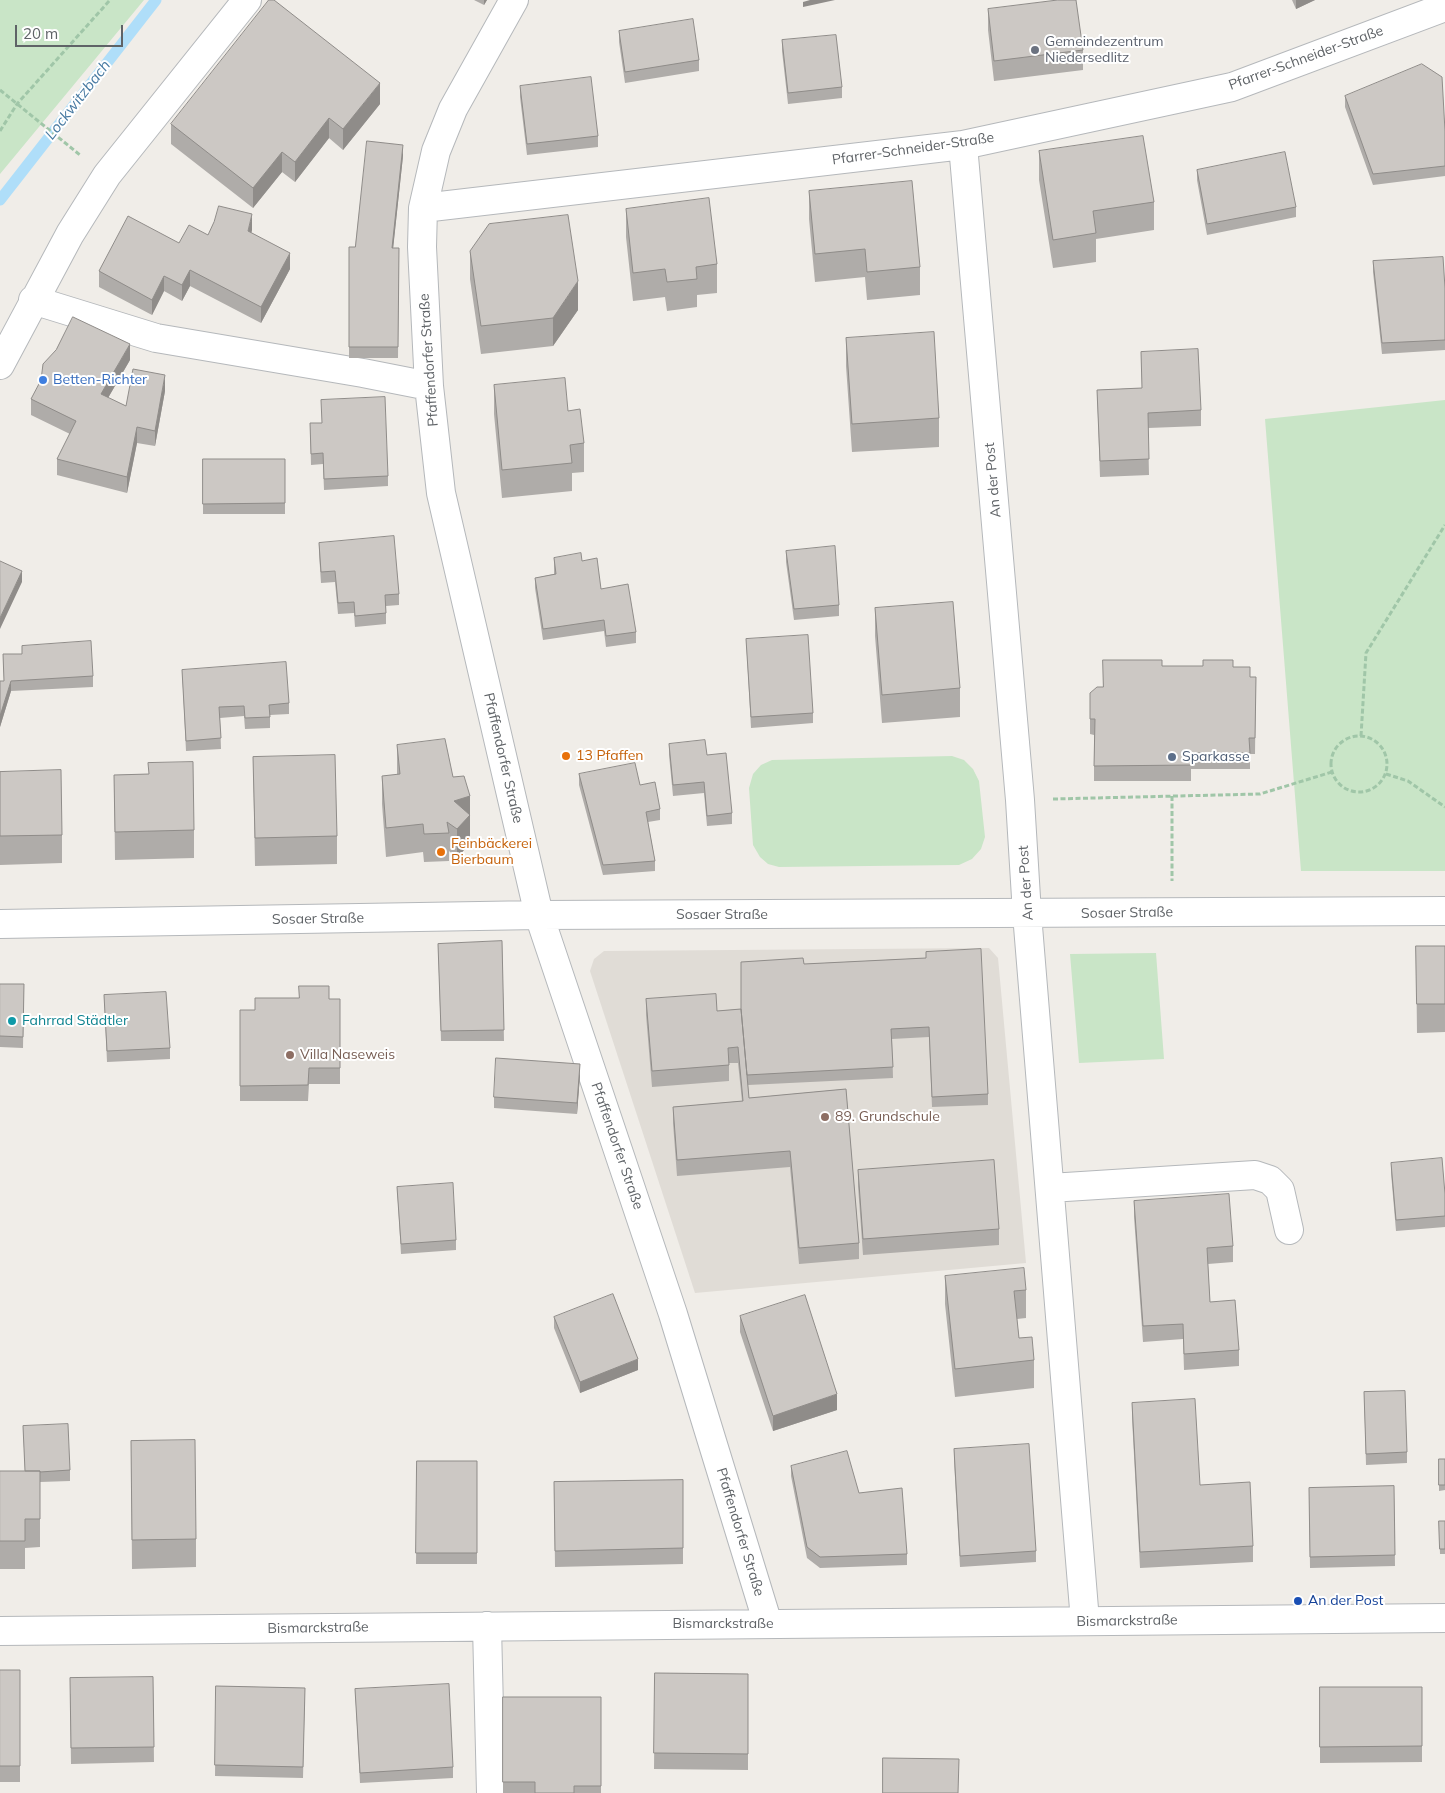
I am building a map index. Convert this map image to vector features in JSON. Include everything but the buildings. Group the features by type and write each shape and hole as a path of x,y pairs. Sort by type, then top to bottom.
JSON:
{"street":[{"path":"0,364 70,234 107,175 247,0"},
{"name":"Pfaffendorfer Straße","path":"514,0 453,109 436,151 423,208 422,247 429,386 441,494 539,915 673,1314 768,1624"},
{"name":"Pfarrer-Schneider-Straße","path":"423,208 964,145 1232,87 1445,7"},
{"name":"An der Post","path":"964,145 1020,800 1027,914 1085,1622"},
{"path":"34,300 156,338 429,386"},
{"name":"Sosaer Straße","path":"0,924 539,915 1445,911"},
{"path":"1050,1188 1255,1175 1270,1180 1280,1190 1289,1230"},
{"name":"Bismarckstraße","path":"0,1631 1445,1618"},
{"path":"488,1626 491,1793"}],"path":[{"path":"0,130 17,104 110,0"},
{"path":"0,90 70,148"},
{"path":"1361,736 1366,653 1445,525"},
{"path":"1361,736 1369,737 1377,742 1387,756 1386,774 1382,782 1367,792 1358,793 1342,787 1332,772 1331,763 1337,747 1344,740 1361,736"},
{"path":"1020,800 1260,794 1332,772"},
{"path":"1386,774 1408,781 1445,807"},
{"path":"1172,796 1172,912"}],"shaded area":[{"name":"89. Grundschule","path":"989,948 998,958 1026,1263 695,1293 590,971 594,959 604,951"}],"green space":[{"path":"0,0 144,0 0,174"},
{"path":"1445,400 1445,871 1301,871 1265,419"},
{"path":"952,756 964,760 973,769 979,781 985,837 981,849 972,859 959,865 779,867 768,864 760,857 753,845 749,788 753,774 761,765 772,760"},
{"path":"1156,953 1164,1059 1079,1063 1070,954"}],"waterway":[{"name":"Lockwitzbach","path":"0,200 156,0"}],"place":[{"name":"Gemeindezentrum Niedersedlitz","path":"1035,50"},
{"name":"Betten-Richter","path":"43,380"},
{"name":"13 Pfaffen","path":"566,756"},
{"name":"Sparkasse","path":"1172,757"},
{"name":"Feinbäckerei Bierbaum","path":"441,852"},
{"name":"Fahrrad Städtler","path":"12,1021"},
{"name":"Villa Naseweis","path":"290,1055"},
{"name":"89. Grundschule","path":"825,1117"},
{"name":"An der Post","path":"1298,1601"}]}
